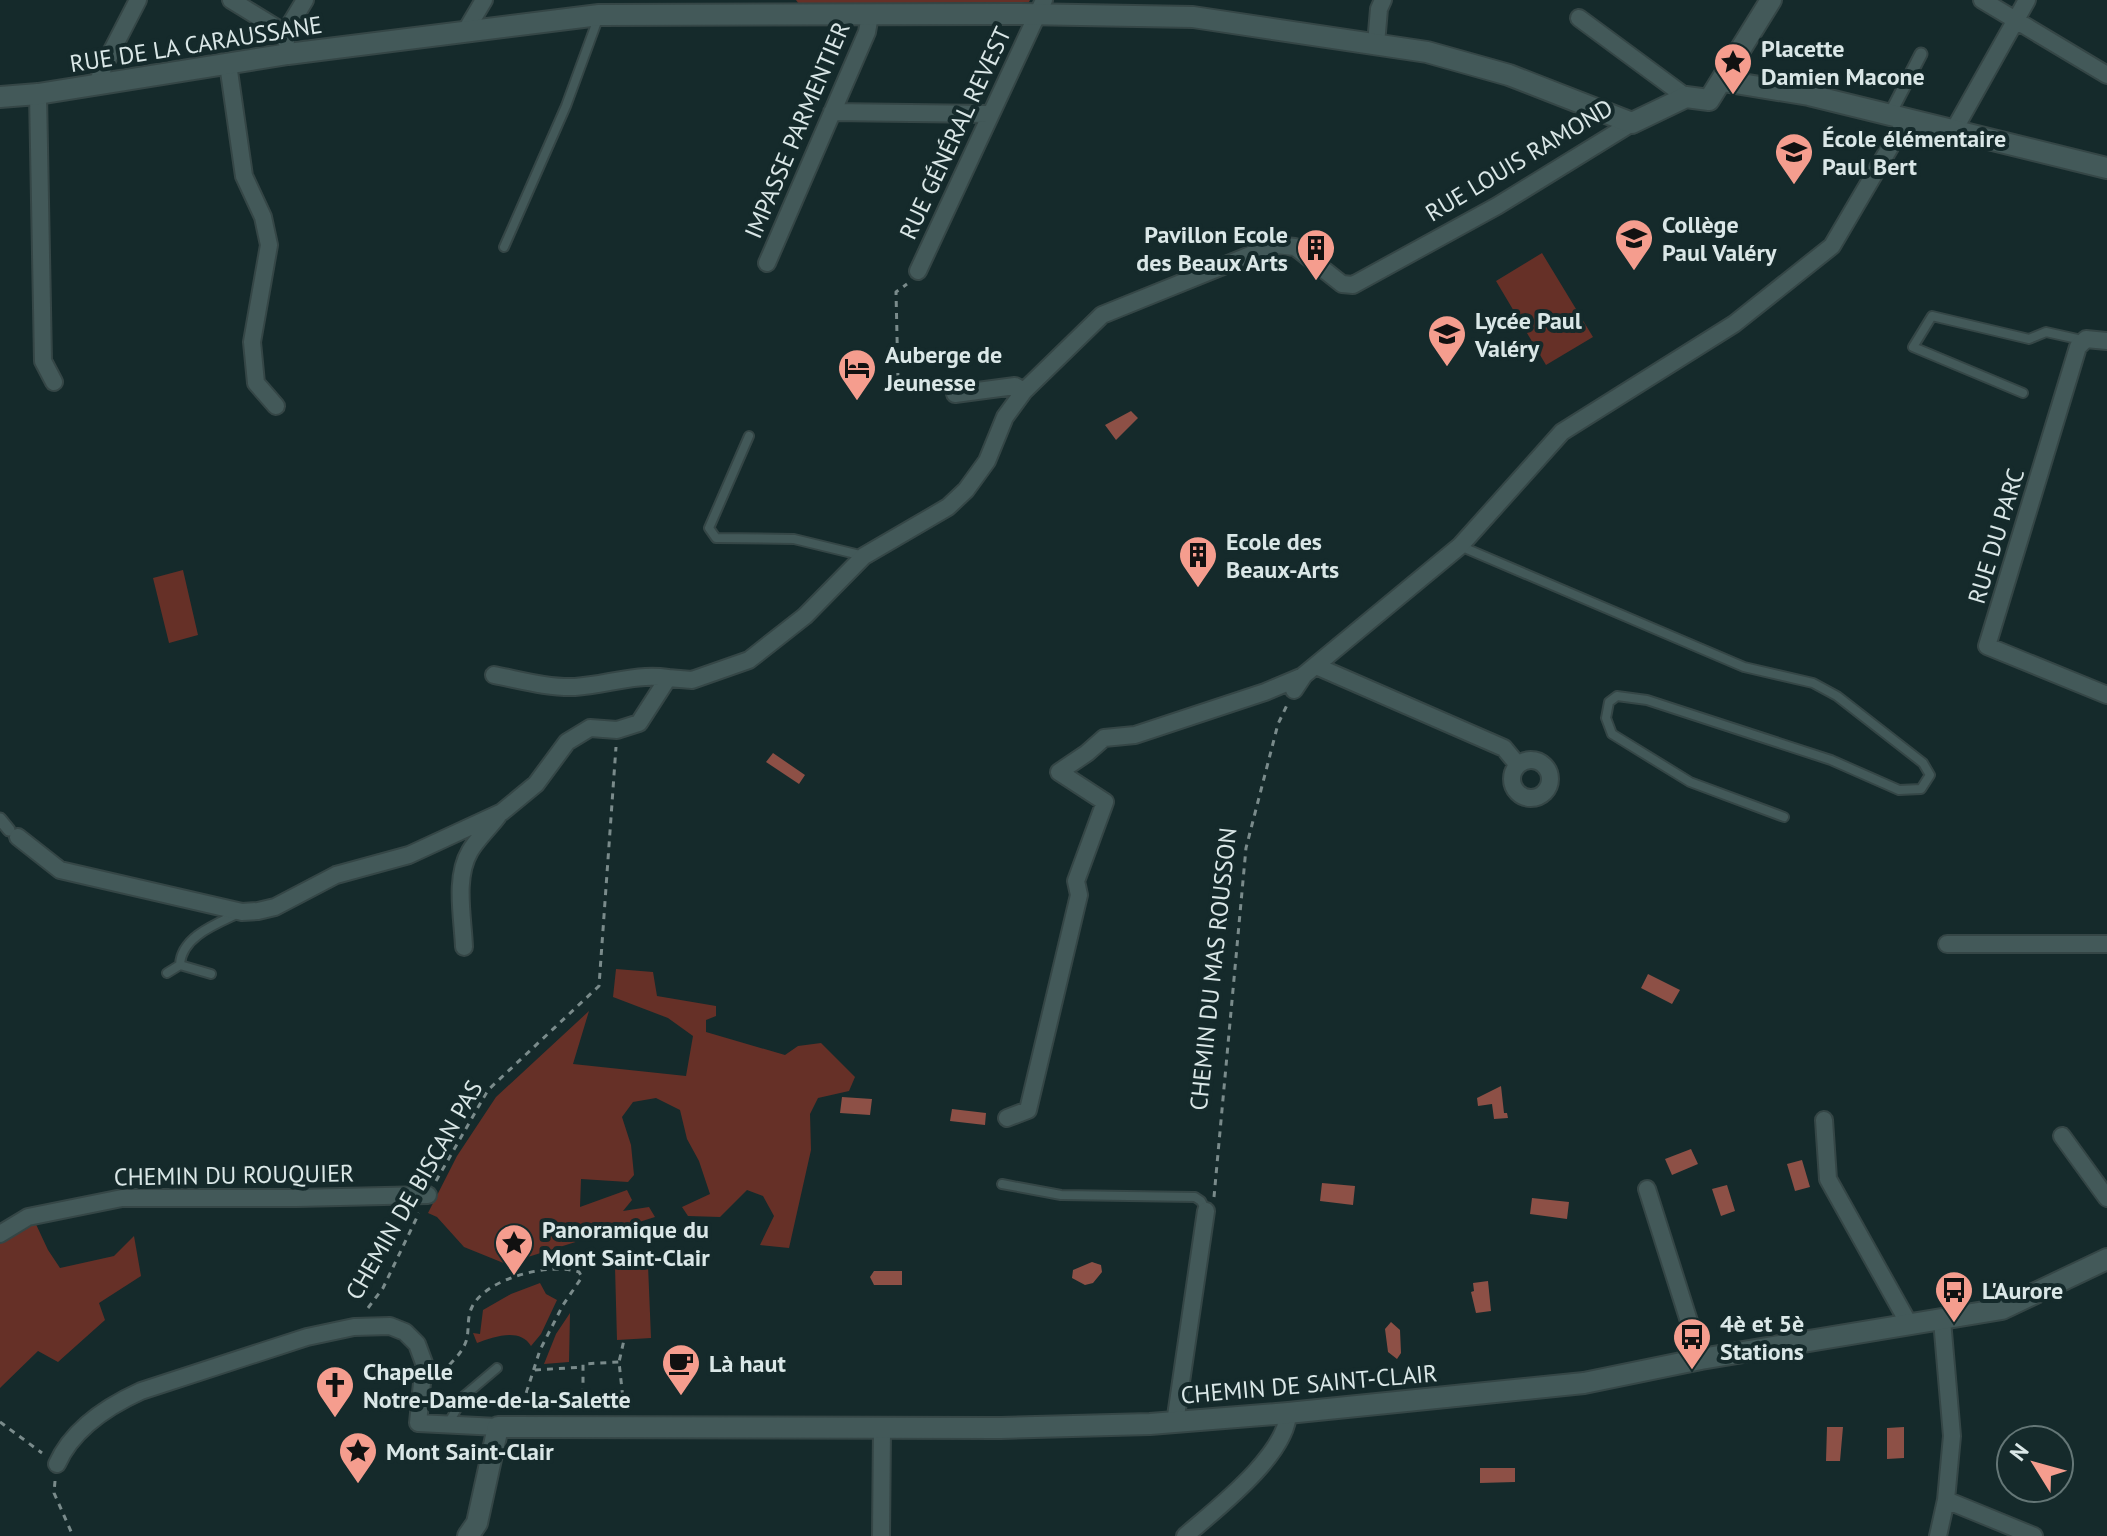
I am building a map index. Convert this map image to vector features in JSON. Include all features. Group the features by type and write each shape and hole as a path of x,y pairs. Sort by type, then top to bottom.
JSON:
{"street":[{"path":"97,85 138,0"},
{"path":"231,0 285,33"},
{"path":"288,54 285,33 305,0"},
{"path":"465,32 484,0"},
{"path":"1579,18 1686,97 1709,100 1771,0"},
{"path":"1982,0 2107,75"},
{"path":"1954,130 2027,0"},
{"path":"1376,44 1378,3"},
{"name":"RUE DE LA CARAUSSANE","path":"0,97 38,94 288,54 599,15 775,7 870,15 1040,7 1193,17 1427,52 1509,75 1632,123"},
{"name":"RUE GÉNÉRAL REVEST","path":"918,271 1040,7"},
{"name":"IMPASSE PARMENTIER","path":"767,263 867,32 870,15"},
{"path":"1294,690 1310,670 1460,546 1562,432 1734,324 1832,246 1897,118 1921,54"},
{"path":"228,64 244,176 263,217 269,245 252,342 256,383 276,406"},
{"path":"1723,81 1809,95 2107,168"},
{"path":"38,94 43,361 54,382"},
{"name":"RUE LOUIS RAMOND","path":"1019,388 1102,315 1275,245 1295,247 1342,284 1353,285 1497,206 1632,123 1686,97"},
{"path":"832,112 989,114"},
{"path":"2083,340 2107,341"},
{"name":"RUE DU PARC","path":"2083,340 2078,347 1987,646 2107,695"},
{"path":"955,394 1019,388"},
{"path":"494,675 559,687 577,687 648,675 692,680 749,660 805,616 864,556 948,507 960,496 987,461 1019,388"},
{"path":"1007,1118 1028,1110 1079,895 1076,881 1105,802 1059,772 1104,738 1135,735 1265,692 1310,670 1504,748 1518,765"},
{"path":"464,947 461,885 463,868 470,852 502,812 536,784 567,742 590,728 617,730 639,723 668,678"},
{"path":"0,819 60,870 242,912 275,907 336,875 409,855 502,812"},
{"path":"1947,944 2107,944"},
{"path":"1824,1120 1828,1179 1909,1324"},
{"path":"2062,1136 2107,1198"},
{"path":"1647,1189 1701,1359"},
{"name":"CHEMIN DU ROUQUIER","path":"0,1234 28,1217 122,1198 428,1195"},
{"path":"1175,1423 1211,1204"},
{"name":"CHEMIN DE SAINT-CLAIR","path":"506,1427 1001,1428 1175,1423 1584,1383 1701,1359 2002,1309 2107,1259"},
{"path":"1938,1536 1946,1500 1952,1436 1942,1320"},
{"path":"57,1464 65,1445 90,1423 123,1399 141,1391 307,1337 354,1327 390,1326 405,1332 417,1344 424,1363 418,1423 506,1427 477,1523 468,1536"},
{"path":"1185,1536 1256,1469 1284,1434 1288,1413"},
{"path":"881,1536 882,1428"},
{"path":"1946,1500 2034,1536"}],"lane":[{"path":"504,247 566,106 599,15"},
{"path":"2023,393 1913,347 1932,316 2029,339 2046,332 2083,340"},
{"path":"749,436 709,528 716,538 794,539 864,556"},
{"path":"1460,546 1744,667 1813,683 1837,696 1923,763 1930,775 1921,789 1899,790 1831,760 1647,700 1617,696 1609,702 1606,718 1612,734 1634,749 1690,782 1784,817"},
{"path":"180,965 181,955 192,940 213,925 242,912"},
{"path":"167,973 180,965 211,974"},
{"path":"1002,1184 1061,1195 1195,1197 1211,1204"},
{"path":"448,1425 464,1396 497,1368"}],"path":[{"path":"898,379 896,292 916,278 918,271"},
{"name":"CHEMIN DU MAS ROUSSON","path":"1211,1204 1246,848 1278,724 1294,690"},
{"name":"CHEMIN DE BISCAN PAS","path":"354,1327 383,1288 428,1195 488,1090 599,986 617,730"},
{"path":"421,1397 467,1340 472,1306 486,1291 514,1277 534,1272 563,1267 579,1272 582,1277 563,1305 540,1350 534,1370 506,1427"},
{"path":"624,1340 619,1362 627,1427"},
{"path":"534,1370 619,1362"},
{"path":"568,1428 583,1394 583,1367"},
{"path":"0,1422 57,1464 54,1493 73,1536"}],"shaded area":[{"path":"796,0 1030,0 799,4"},
{"path":"1542,253 1593,337 1546,365 1496,281"},
{"path":"1131,411 1138,418 1116,440 1105,425"},
{"path":"183,570 198,635 169,643 153,578"},
{"path":"773,753 805,775 799,784 766,762"},
{"path":"616,969 653,972 657,996 716,1006 716,1016 706,1020 706,1032 785,1055 798,1046 821,1043 855,1077 849,1091 818,1098 810,1114 811,1150 789,1248 760,1245 774,1216 763,1196 747,1190 720,1217 688,1216 682,1207 710,1194 699,1161 687,1139 680,1110 656,1098 633,1102 622,1117 631,1145 634,1175 628,1182 581,1179 580,1207 627,1190 632,1200 623,1211 649,1207 655,1217 506,1264 464,1247 437,1217 428,1213 457,1156 496,1097 589,1011 573,1064 686,1076 693,1036 668,1018 613,997"},
{"path":"1648,974 1680,990 1672,1004 1641,988"},
{"path":"1501,1086 1504,1113 1508,1118 1494,1119 1492,1104 1478,1106 1477,1098"},
{"path":"842,1097 872,1099 870,1115 840,1113"},
{"path":"952,1109 986,1113 985,1125 950,1121"},
{"path":"1691,1149 1698,1164 1672,1175 1665,1159"},
{"path":"1802,1160 1810,1187 1795,1191 1787,1164"},
{"path":"1322,1183 1355,1186 1353,1205 1320,1201"},
{"path":"1727,1185 1735,1211 1721,1216 1712,1189"},
{"path":"1532,1198 1569,1202 1567,1219 1530,1214"},
{"path":"34,1220 60,1268 114,1256 134,1236 141,1276 99,1303 105,1320 58,1362 38,1351 0,1388 0,1241"},
{"path":"1092,1262 1101,1265 1102,1272 1093,1283 1085,1285 1072,1278 1073,1270"},
{"path":"648,1265 651,1338 617,1340 615,1267"},
{"path":"874,1271 902,1271 902,1285 874,1285 870,1277"},
{"path":"1488,1281 1491,1311 1476,1313 1471,1292 1474,1291 1473,1283"},
{"path":"540,1283 546,1294 557,1300 541,1334 531,1346 526,1340 513,1335 477,1343 473,1333 480,1334 483,1310 511,1294"},
{"path":"570,1313 569,1362 544,1364 556,1334"},
{"path":"1391,1322 1400,1330 1401,1353 1397,1359 1388,1352 1385,1329"},
{"path":"1827,1427 1843,1427 1840,1461 1826,1461"},
{"path":"1904,1427 1904,1458 1887,1459 1887,1428"},
{"path":"1480,1468 1515,1468 1515,1482 1480,1483"}],"place":[{"name":"Placette Damien Macone","path":"1733,96"},
{"name":"École élémentaire Paul Bert","path":"1794,186"},
{"name":"Collège Paul Valéry","path":"1634,272"},
{"name":"Pavillon Ecole des Beaux Arts","path":"1316,282"},
{"name":"Lycée Paul Valéry","path":"1447,368"},
{"name":"Auberge de Jeunesse","path":"857,402"},
{"name":"Ecole des Beaux-Arts","path":"1198,589"},
{"name":"Panoramique du Mont Saint-Clair","path":"514,1277"},
{"name":"L'Aurore","path":"1954,1324"},
{"name":"4è et 5è Stations","path":"1692,1371"},
{"name":"Là haut","path":"681,1397"},
{"name":"Chapelle Notre-Dame-de-la-Salette","path":"335,1419"},
{"name":"Mont Saint-Clair","path":"358,1485"}]}
